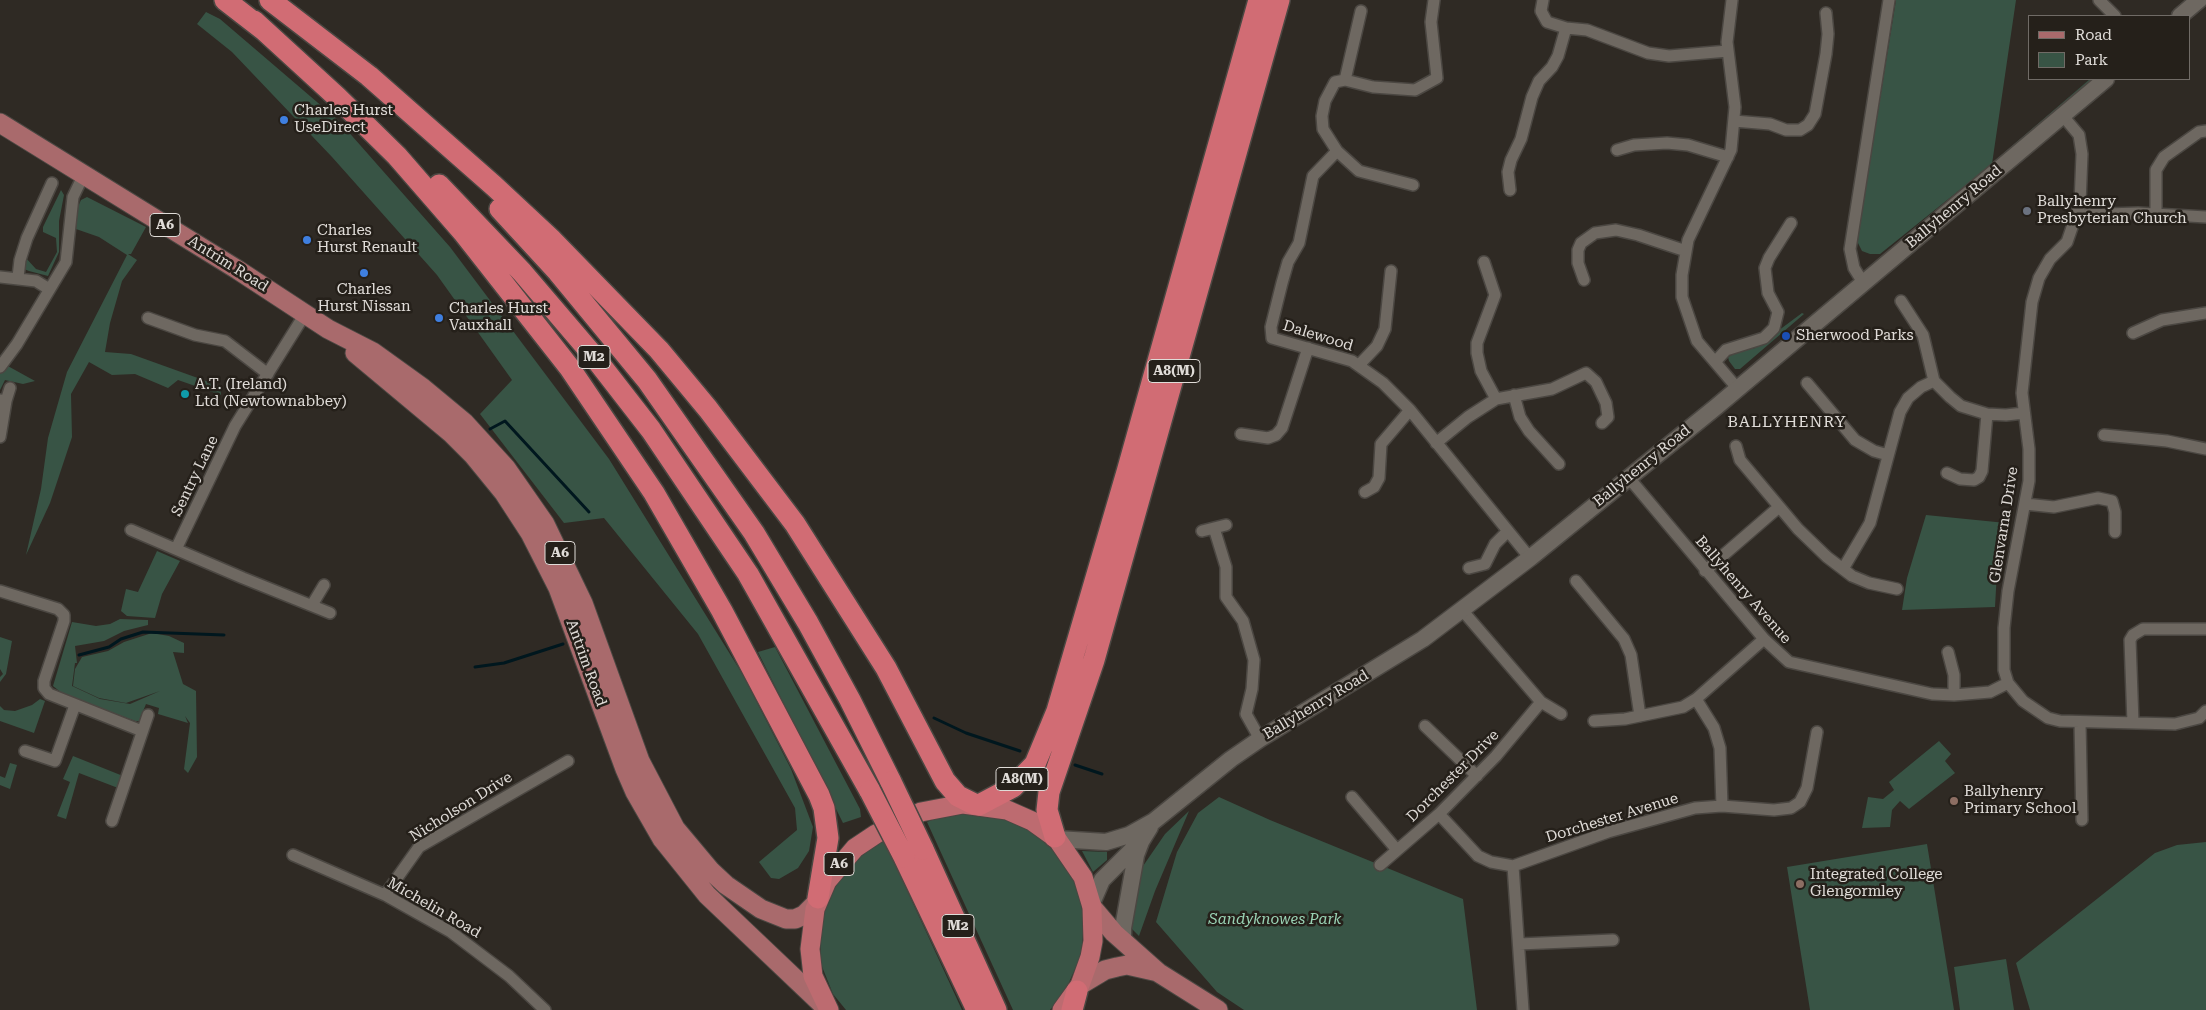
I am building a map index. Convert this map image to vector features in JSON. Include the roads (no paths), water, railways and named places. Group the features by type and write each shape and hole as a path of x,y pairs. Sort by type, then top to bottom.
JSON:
{"highway":[{"name":"M2","path":"225,0 254,21 378,127 458,203 522,272 592,354 651,430 748,574 870,791 913,853 989,1008"},
{"name":"M2","path":"269,0 391,101 449,157 558,272 647,380 754,533 827,657 891,782 913,853"},
{"path":"269,0 369,76 494,186 585,273 659,350 719,423 795,524 886,668 945,781 958,796 977,804"},
{"name":"A8(M)","path":"977,804 1013,787 1035,764 1057,711 1127,472 1259,0"},
{"name":"A8(M)","path":"1056,838 1047,810 1049,792 1094,660 1279,0"},
{"path":"254,21 337,97 397,156 463,232 569,367 654,493 722,611 819,795 824,808 828,838 817,900"},
{"name":"A6","path":"829,1010 818,989 811,963 810,934 817,900 836,868 865,841 921,812 946,806 977,804 1020,815 1056,838 1083,877 1092,905 1094,926 1092,949 1076,995 1062,1010"}],"main road":[{"path":"2181,15 2199,0"},
{"name":"Ballyhenry Road","path":"1056,838 1091,843 1112,841 1130,835 1154,821 1231,759 1260,739 1407,649 1462,610 1530,558 1738,389 2105,80"},
{"name":"Antrim Road","path":"0,123 305,314 373,352 438,399 485,443 524,492 545,524 570,574 650,784 674,828 726,885 761,909 778,917 794,919 804,915 817,900"},
{"name":"Antrim Road","path":"328,328 452,434 473,455 504,493 530,533 558,588 625,769 635,792 662,839 707,895 829,1010"},
{"name":"Ballyhenry Road","path":"1092,905 1097,888 1108,873 1142,840 1154,821"},
{"path":"1123,941 1124,918 1136,855 1142,840"},
{"name":"A6","path":"1092,905 1123,941 1159,973 1218,1010"},
{"name":"A6","path":"1076,995 1105,970 1127,965 1159,973"}],"street":[{"path":"1412,185 1359,171 1337,151 1323,129 1322,116 1325,101 1335,82 1345,80 1374,87 1415,90 1437,78 1431,22 1434,0"},
{"path":"1543,0 1541,11 1547,22 1566,28 1594,32 1648,54 1669,56 1728,51"},
{"path":"1732,0 1728,51 1734,120 1731,150 1688,240 1682,275 1682,297 1697,341 1738,389"},
{"path":"1864,284 1856,274 1850,249 1889,0"},
{"path":"2099,0 2108,14"},
{"path":"1345,80 1361,11"},
{"path":"1734,120 1770,124 1786,130 1800,130 1808,125 1815,114 1826,54 1828,34 1826,13"},
{"path":"1510,190 1509,166 1520,139 1532,97 1539,81 1552,67 1558,56 1566,28"},
{"name":"Glenvarna Drive","path":"2008,683 2004,670 2004,628 2016,546 2029,481 2029,449 2022,393 2032,302 2039,278 2050,259 2067,242 2080,204 2082,154 2079,135 2062,116"},
{"path":"2156,214 2156,170 2164,157 2199,132 2206,131"},
{"path":"1617,150 1634,144 1666,143 1688,145 1728,157"},
{"name":"Dalewood","path":"1337,151 1313,176 1299,244 1288,262 1271,327 1272,338 1359,365 1383,383 1410,410 1530,558"},
{"path":"0,367 7,360 66,262 73,197 84,174"},
{"path":"18,277 20,260 27,238 52,183"},
{"path":"2077,215 2156,214 2206,217"},
{"path":"1715,362 1726,350 1764,338 1774,328 1778,312 1768,293 1765,268 1768,258 1791,223"},
{"path":"1584,280 1578,263 1578,250 1581,243 1595,233 1616,230 1686,250"},
{"path":"1484,262 1495,295 1477,343 1477,353 1481,371 1496,400"},
{"path":"1359,365 1377,346 1385,329 1392,271"},
{"path":"0,277 18,277 36,281 49,289"},
{"path":"1901,301 1923,335 1934,381 1961,406 1987,414 2006,415 2024,413"},
{"path":"2133,333 2162,320 2206,313"},
{"name":"Sentry Lane","path":"176,549 235,426 305,314"},
{"path":"148,318 195,335 225,341 268,374"},
{"path":"1241,434 1268,438 1276,435 1282,428 1308,348"},
{"path":"1436,443 1468,417 1496,400 1552,389 1586,373 1596,382 1606,403 1608,417 1602,424"},
{"path":"1843,569 1856,550 1870,523 1900,412 1908,398 1921,387 1934,381"},
{"path":"1807,383 1855,440 1874,451 1888,455"},
{"path":"0,437 3,400 10,388"},
{"path":"1514,395 1520,417 1529,431 1559,464"},
{"path":"1365,492 1374,486 1379,478 1381,444 1410,410"},
{"path":"1948,473 1960,479 1974,480 1979,477 1982,471 1987,414"},
{"path":"2104,435 2166,441 2206,449"},
{"path":"1736,446 1740,460 1798,529 1843,569 1869,583 1897,589"},
{"name":"Ballyhenry Avenue","path":"1629,478 1705,571 1764,639 1789,662 1912,690 1954,695 1990,692 2008,683"},
{"path":"2025,504 2054,507 2098,498 2112,501 2115,512 2115,532"},
{"path":"1705,571 1779,507"},
{"path":"1202,531 1220,526 1226,567 1226,597 1243,620 1254,660 1252,689 1246,706 1246,714 1260,739"},
{"path":"1469,568 1485,564 1495,544 1508,531"},
{"path":"134,535 176,549 330,613"},
{"path":"1576,581 1624,639 1631,655 1640,716"},
{"path":"312,605 324,585"},
{"path":"0,591 61,611 64,621 44,681 44,688 49,694 142,731"},
{"path":"1462,610 1541,702 1561,714"},
{"path":"2133,722 2130,640 2133,635 2143,629 2206,629"},
{"path":"1594,720 1640,716 1683,707 1696,699 1764,639"},
{"path":"1948,652 1954,675 1954,695"},
{"path":"2008,683 2022,701 2048,718 2080,723 2185,723 2199,718 2206,711"},
{"path":"1696,699 1714,728 1720,748 1722,806"},
{"name":"Dorchester Drive","path":"1380,865 1439,814 1477,776 1541,702"},
{"path":"25,751 55,761 75,705"},
{"path":"112,821 148,715"},
{"path":"2080,723 2082,820"},
{"path":"1425,726 1477,776"},
{"name":"Dorchester Avenue","path":"1513,866 1608,832 1695,808 1722,806 1774,810 1791,808 1800,802 1807,788 1818,732"},
{"name":"Nicholson Drive","path":"386,895 418,848 568,761"},
{"path":"1352,797 1397,850"},
{"path":"1439,814 1478,856 1492,862 1513,866 1523,1010"},
{"name":"Michelin Road","path":"293,855 386,895 451,932 509,976 545,1010"},
{"path":"1519,944 1614,940"}],"waterway":[{"path":"490,429 505,421 589,512"},
{"path":"79,655 109,647 121,639 143,632 224,635"},
{"path":"475,667 504,663 563,644"},
{"path":"934,718 966,733 1020,751"},
{"path":"1075,765 1102,774"}],"place":[{"name":"Charles Hurst UseDirect","path":"284,120"},
{"name":"Ballyhenry Presbyterian Church","path":"2027,211"},
{"name":"Charles Hurst Renault","path":"307,240"},
{"name":"Charles Hurst Nissan","path":"364,273"},
{"name":"Charles Hurst Vauxhall","path":"439,318"},
{"name":"Sherwood Parks","path":"1786,336"},
{"name":"A.T. (Ireland) Ltd (Newtownabbey)","path":"185,394"},
{"name":"Ballyhenry Primary School","path":"1954,801"},
{"name":"Integrated College Glengormley","path":"1800,884"}],"district":[{"name":"BALLYHENRY","path":"1787,422"}],"park label":[{"name":"Sandyknowes Park","path":"1275,920"}]}
